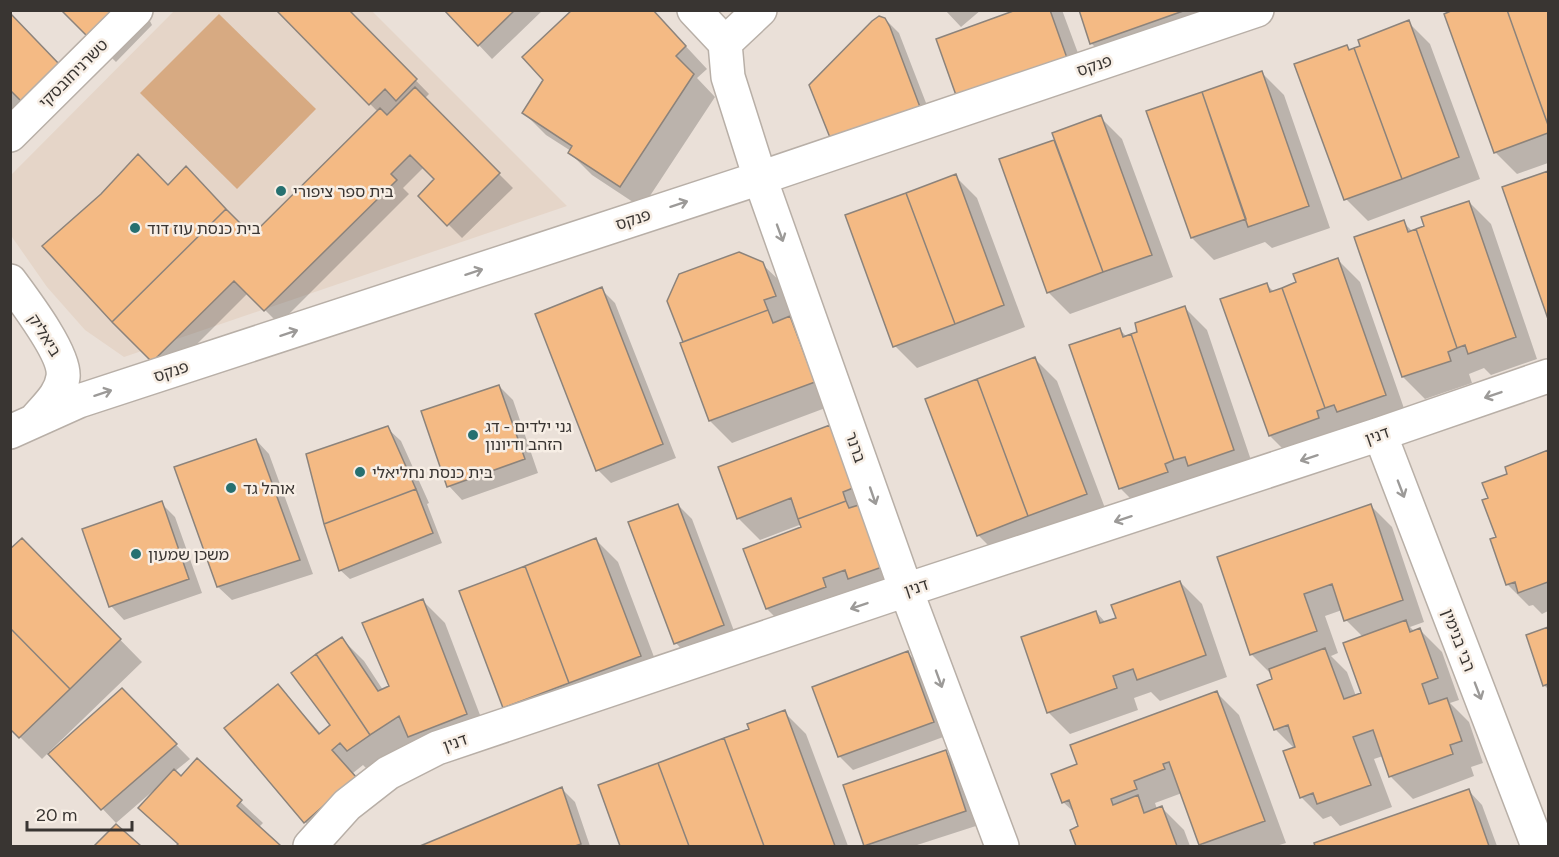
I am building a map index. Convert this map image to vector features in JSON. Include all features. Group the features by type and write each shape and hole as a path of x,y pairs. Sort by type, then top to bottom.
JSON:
{"street":[{"name":"טשרניחובסקי","path":"10,135 136,10"},
{"path":"694,10 725,43 760,10"},
{"name":"פנקס","path":"23,426 79,401 760,178 1257,10"},
{"name":"ברנר","path":"725,43 728,77 760,178 906,590 1002,846"},
{"name":"ביאליק","path":"10,281 45,332 62,363 64,376 59,392 23,426"},
{"name":"דנין","path":"310,846 347,806 388,773 437,748 906,590 1380,435 1548,376"},
{"name":"רבי בנימין","path":"1380,435 1538,846"}],"shaded area":[{"name":"בית ספר ציפורי","path":"174,11 372,11 567,206 124,357 85,330 47,287 10,234 10,176"},
{"path":"219,14 316,109 237,189 140,93"}],"building":[{"path":"61,10 123,10 93,42"},
{"path":"276,10 349,10 417,79 396,101 385,89 369,105"},
{"path":"444,10 515,10 478,46"},
{"path":"572,10 653,10 686,46 676,56 694,74 620,187 568,153 572,146 522,113 543,80 522,57"},
{"path":"1016,10 1050,10 1067,58 957,98 936,39"},
{"path":"1079,10 1186,10 1090,44"},
{"path":"1453,10 1507,10 1548,125 1548,133 1494,153 1444,14"},
{"path":"1507,10 1548,10 1548,125"},
{"path":"10,13 60,65 22,102 10,90"},
{"path":"879,16 885,18 890,27 920,107 831,140 809,85"},
{"path":"1409,20 1459,157 1402,179 1354,48 1360,46 1358,40"},
{"path":"1347,45 1349,50 1354,48 1402,179 1344,200 1294,64"},
{"path":"1262,71 1309,206 1248,227 1202,92"},
{"path":"415,87 500,173 447,226 418,196 434,179 410,155 391,174 397,180 264,311 234,281 152,362 112,322 226,209 252,235 380,108 387,115"},
{"path":"1202,92 1246,219 1191,238 1146,111"},
{"path":"1101,115 1152,255 1103,272 1052,133"},
{"path":"1054,140 1103,272 1047,293 999,159"},
{"name":"בית כנסת עוז דוד","path":"138,154 168,185 186,166 226,209 112,322 42,246 101,194"},
{"path":"1548,171 1548,319 1502,187"},
{"path":"956,174 1004,305 955,324 906,193"},
{"path":"906,193 955,324 893,347 845,215"},
{"path":"1469,201 1516,337 1468,354 1465,345 1457,348 1416,229 1424,226 1421,217"},
{"path":"1404,220 1408,232 1416,229 1457,348 1448,352 1451,361 1402,377 1354,237"},
{"path":"739,252 763,262 776,296 764,300 768,310 683,342 667,301 679,274"},
{"path":"1338,258 1386,395 1337,412 1334,405 1325,408 1282,288 1296,282 1293,274"},
{"path":"1267,283 1270,292 1282,288 1325,408 1317,411 1319,418 1269,436 1220,299"},
{"path":"602,287 663,444 596,471 535,314"},
{"path":"1185,306 1234,450 1188,466 1185,457 1174,460 1131,334 1137,332 1135,323"},
{"path":"768,310 773,323 790,316 815,382 709,421 680,343"},
{"path":"1120,328 1123,337 1131,334 1174,460 1165,464 1168,472 1119,489 1069,345"},
{"path":"1035,357 1087,494 1028,516 977,379"},
{"path":"977,379 1028,516 977,536 925,399"},
{"name":"גני ילדים - דג הזהב ודיונון","path":"499,385 525,459 447,487 421,411"},
{"path":"830,425 853,488 843,492 846,501 798,519 791,498 737,519 718,467"},
{"name":"בית כנסת נחליאלי","path":"388,426 416,489 324,524 306,454"},
{"path":"256,439 300,560 217,587 174,467"},
{"path":"1548,450 1548,582 1518,593 1515,582 1506,585 1490,539 1496,537 1482,500 1488,498 1482,483 1507,474 1505,467"},
{"path":"416,489 433,533 339,571 324,524"},
{"name":"משכן שמעון","path":"162,501 189,579 109,607 82,529"},
{"path":"846,501 849,508 862,504 885,566 848,579 845,570 823,578 826,587 766,609 743,549 801,527 798,519"},
{"path":"678,504 724,625 674,644 628,522"},
{"path":"1371,504 1403,600 1344,621 1332,584 1304,594 1317,631 1250,655 1217,557"},
{"path":"22,538 121,639 70,689 10,628 10,549"},
{"path":"596,538 641,656 569,683 525,566"},
{"path":"525,566 569,683 503,708 459,591"},
{"path":"1180,581 1206,655 1137,680 1133,669 1113,676 1117,688 1047,713 1021,637 1096,611 1100,623 1116,618 1111,605"},
{"path":"423,599 467,714 408,737 399,716 370,735 316,654 342,637 378,691 389,686 362,623"},
{"path":"1406,620 1410,632 1420,628 1438,678 1422,684 1429,704 1447,698 1462,741 1450,745 1453,754 1389,777 1373,730 1353,737 1371,785 1317,804 1313,793 1300,798 1283,751 1295,747 1288,725 1274,730 1257,685 1272,679 1269,669 1325,648 1344,699 1361,693 1343,643"},
{"path":"1548,627 1548,684 1543,686 1526,635"},
{"path":"10,628 70,689 19,738 10,729"},
{"path":"908,651 934,722 838,757 812,687"},
{"path":"316,654 370,735 347,751 340,743 332,750 356,777 304,823 224,728 278,684 319,734 330,725 291,673"},
{"path":"122,688 177,744 101,810 48,754"},
{"path":"1217,691 1265,821 1199,845 1169,762 1163,764 1165,769 1134,781 1137,789 1111,799 1113,805 1138,795 1144,813 1162,806 1177,846 1076,846 1070,830 1078,826 1069,800 1062,803 1051,774 1077,764 1070,745"},
{"path":"785,710 835,846 764,846 724,738 749,729 747,724"},
{"path":"724,738 764,846 689,846 658,763"},
{"path":"946,750 966,811 864,846 843,785"},
{"path":"197,758 242,800 237,806 281,846 176,846 178,844 138,808 174,769 181,776"},
{"path":"658,763 689,846 620,846 598,785"},
{"path":"562,787 581,844 575,846 420,846"},
{"path":"1469,789 1489,846 1315,846 1314,843"},
{"path":"116,824 141,846 94,846"}],"place":[{"name":"בית ספר ציפורי","path":"281,191"},
{"name":"בית כנסת עוז דוד","path":"135,228"},
{"name":"גני ילדים - דג הזהב ודיונון","path":"473,435"},
{"name":"בית כנסת נחליאלי","path":"360,472"},
{"name":"אוהל גד","path":"231,488"},
{"name":"משכן שמעון","path":"136,554"}]}
